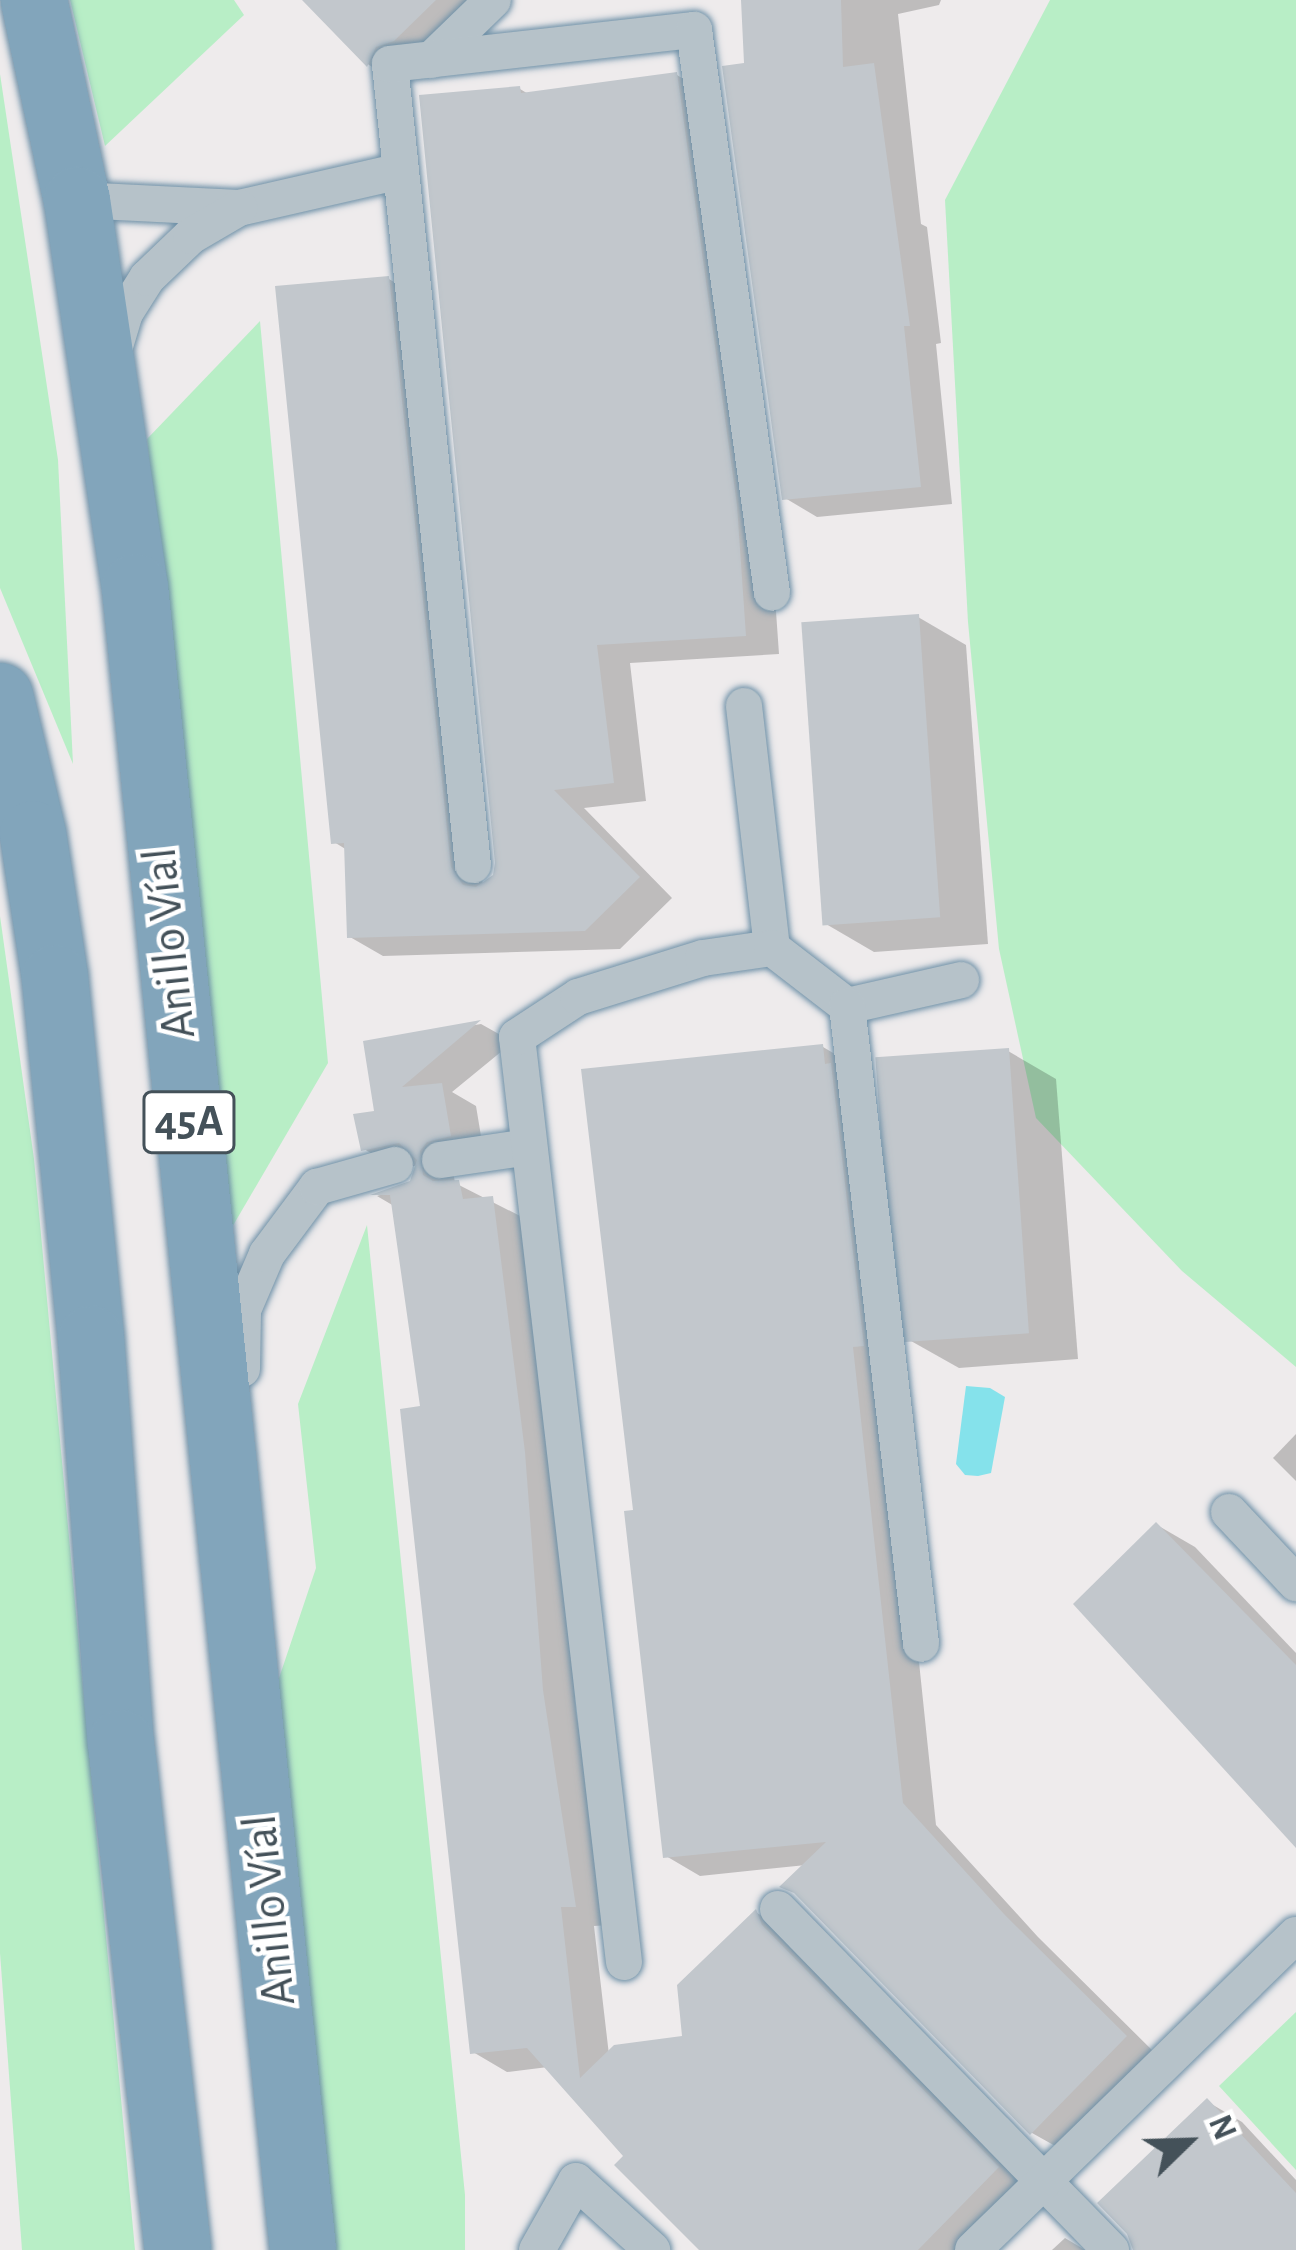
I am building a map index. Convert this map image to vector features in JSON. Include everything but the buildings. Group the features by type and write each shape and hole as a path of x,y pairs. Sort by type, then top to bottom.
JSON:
{"highway":[{"name":"Anillo Víal","path":"34,0 77,200 136,587 303,2250"},
{"name":"45A","path":"0,696 33,834 55,978 92,1339 121,1743 178,2250"}],"lane":[{"path":"431,60 494,0"},
{"path":"473,866 390,64 694,30 772,593"},
{"path":"77,200 239,208 401,171"},
{"path":"109,413 112,344 136,295 170,253 239,208"},
{"path":"745,706 772,948 848,1006 920,1644"},
{"path":"624,1962 517,1037 578,998 640,975 772,948"},
{"path":"848,1006 961,980"},
{"path":"440,1160 529,1147"},
{"path":"238,1588 242,1310 267,1254 317,1187 395,1165"},
{"path":"1229,1512 1296,1583"},
{"path":"778,1909 1111,2250"},
{"path":"974,2250 1296,1935"},
{"path":"537,2250 576,2181 652,2250"}],"green space":[{"path":"70,0 234,0 244,15 105,146"},
{"path":"1050,0 1296,0 1296,1367 1182,1271 1036,1118 999,949 968,622 945,200"},
{"path":"0,74 58,460 73,764 0,588"},
{"path":"260,321 328,1063 231,1229 147,439"},
{"path":"0,916 34,1159 135,2250 22,2250 0,1953"},
{"path":"367,1225 465,2195 465,2250 331,2250 274,1693 316,1568 298,1404"},
{"path":"1296,2012 1296,2170 1219,2086"}],"water":[{"path":"966,1386 990,1388 1005,1397 991,1473 978,1476 965,1475 956,1464"}]}
